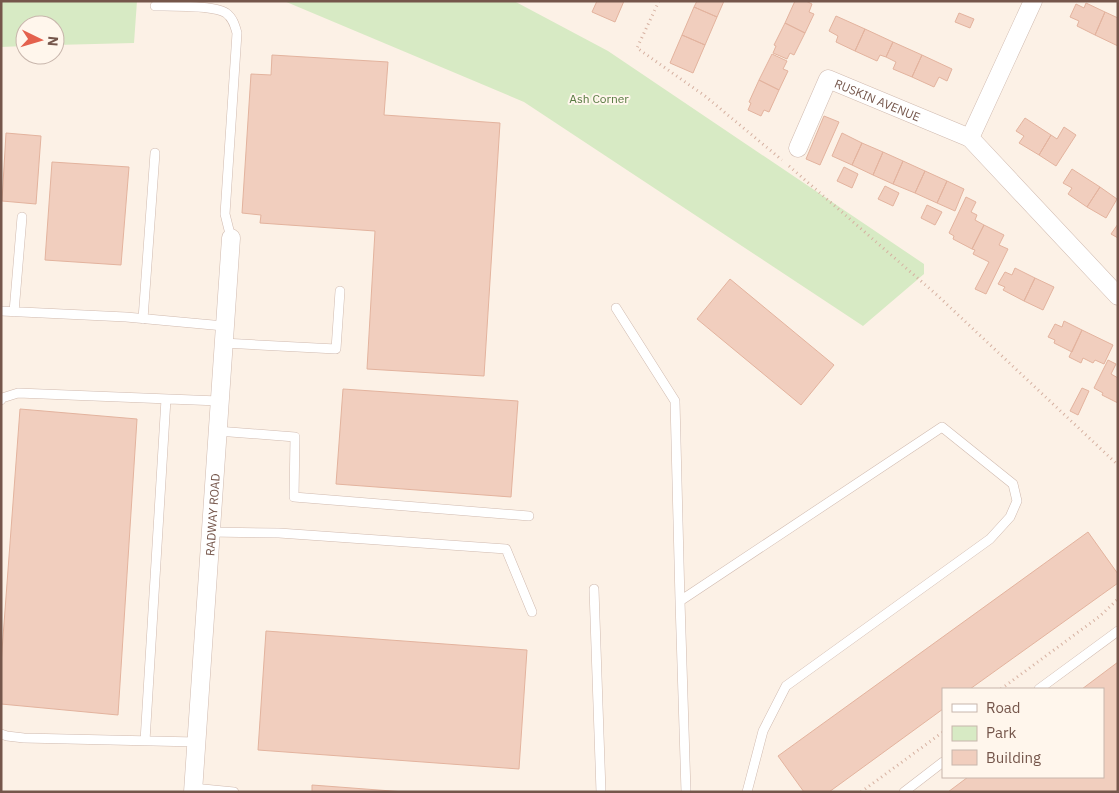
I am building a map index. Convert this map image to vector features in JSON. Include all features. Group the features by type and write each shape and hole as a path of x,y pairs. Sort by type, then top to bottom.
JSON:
{"street":[{"path":"970,138 1033,1"},
{"name":"RUSKIN AVENUE","path":"798,148 828,79 970,138 1118,296"},
{"name":"RADWAY ROAD","path":"193,790 231,238"}],"lane":[{"path":"155,6 216,9 227,13 234,22 237,33 225,214 231,238"},
{"path":"143,319 155,153"},
{"path":"14,312 22,217"},
{"path":"1,311 143,319 224,334 336,349 340,291"},
{"path":"616,308 676,401 686,792"},
{"path":"1,400 18,393 219,401"},
{"path":"145,741 166,399"},
{"path":"680,601 942,427 1013,484 1017,501 1010,517 990,539 786,686 763,731 747,792"},
{"path":"217,431 295,437 294,497 529,516"},
{"path":"210,532 279,533 506,549 532,612"},
{"path":"594,588 601,792"},
{"path":"1040,688 1118,631"},
{"path":"1,734 24,738 196,742"},
{"path":"904,792 942,763"},
{"path":"193,790 234,792"}],"path":[{"path":"659,1 637,48 705,96 938,295 1118,465"},
{"path":"1002,688 1100,616 1118,599"},
{"path":"861,792 942,733"}],"green space":[{"path":"1,1 137,1 134,43 65,45 65,15 15,15 15,46 1,47"},
{"name":"Ash Corner","path":"284,1 514,1 608,51 924,264 924,274 863,326 524,102"}],"building":[{"path":"597,1 624,1 615,22 592,12"},
{"path":"697,1 724,1 717,17 694,7"},
{"path":"795,1 806,1 812,4 809,12 814,14 805,33 785,23"},
{"path":"1086,3 1105,12 1095,35 1077,26 1079,21 1070,17 1076,4 1084,8"},
{"path":"694,7 717,17 705,45 682,35"},
{"path":"1105,12 1118,18 1118,46 1095,35"},
{"path":"959,13 974,19 970,28 955,22"},
{"path":"836,16 865,29 855,51 836,42 838,36 829,31"},
{"path":"785,23 805,33 794,55 790,53 787,59 773,53 776,46 774,45"},
{"path":"865,29 893,42 886,57 880,55 877,61 855,51"},
{"path":"682,35 705,45 693,73 670,63"},
{"path":"893,42 922,55 912,77 893,69 896,62 886,57"},
{"path":"772,54 787,61 783,69 788,71 779,90 759,80"},
{"path":"272,55 388,62 384,115 500,123 484,376 367,369 375,231 260,223 261,215 242,213 251,74 271,75"},
{"path":"922,55 952,69 947,81 939,77 934,87 912,77"},
{"path":"759,80 779,90 769,112 764,110 761,116 748,110 751,103 749,102"},
{"path":"824,116 839,122 820,165 806,159"},
{"path":"1025,118 1051,135 1039,155 1019,143 1024,136 1016,131"},
{"path":"1064,127 1076,135 1056,166 1039,155 1051,135 1057,139"},
{"path":"6,133 41,136 36,204 2,201"},
{"path":"842,133 862,143 852,165 832,156"},
{"path":"862,143 883,152 873,175 852,165"},
{"path":"883,152 903,161 893,184 873,175"},
{"path":"903,161 925,171 915,193 893,184"},
{"path":"52,162 129,167 121,265 45,260"},
{"path":"844,167 858,174 852,188 837,181"},
{"path":"1072,169 1100,187 1087,207 1068,194 1072,188 1063,183"},
{"path":"925,171 947,181 937,203 915,193"},
{"path":"947,181 964,189 955,211 937,203"},
{"path":"885,186 899,193 893,206 878,199"},
{"path":"1100,187 1117,199 1106,218 1087,207"},
{"path":"966,197 976,202 971,212 977,215 975,220 984,225 972,249 953,239 954,236 949,233"},
{"path":"927,205 942,212 935,225 921,218"},
{"path":"1118,224 1118,238 1111,234"},
{"path":"984,225 1004,235 999,245 1008,249 986,294 975,289 989,262 973,254 975,250 972,249"},
{"path":"1015,268 1035,278 1024,301 1003,290 1005,287 998,284 1005,272 1012,275"},
{"path":"1035,278 1054,287 1043,310 1024,301"},
{"path":"730,279 834,365 801,405 697,319"},
{"path":"1064,321 1082,330 1072,352 1054,343 1055,340 1048,337 1055,324 1062,327"},
{"path":"1082,330 1113,345 1104,364 1095,360 1093,363 1083,358 1081,363 1069,357"},
{"path":"1108,360 1116,364 1111,374 1118,378 1118,403 1102,395 1103,393 1094,388"},
{"path":"1082,388 1089,391 1078,415 1070,411"},
{"path":"343,389 518,401 511,497 336,484"},
{"path":"20,409 137,419 118,715 1,704 1,664"},
{"path":"1088,532 1118,574 1118,583 971,688 942,688 942,710 829,792 804,792 778,756"},
{"path":"266,631 527,650 519,769 258,750"},
{"path":"1118,662 1118,792 948,792 967,778 1104,778 1104,688 1083,688"},
{"path":"312,785 405,792 312,792"}]}
